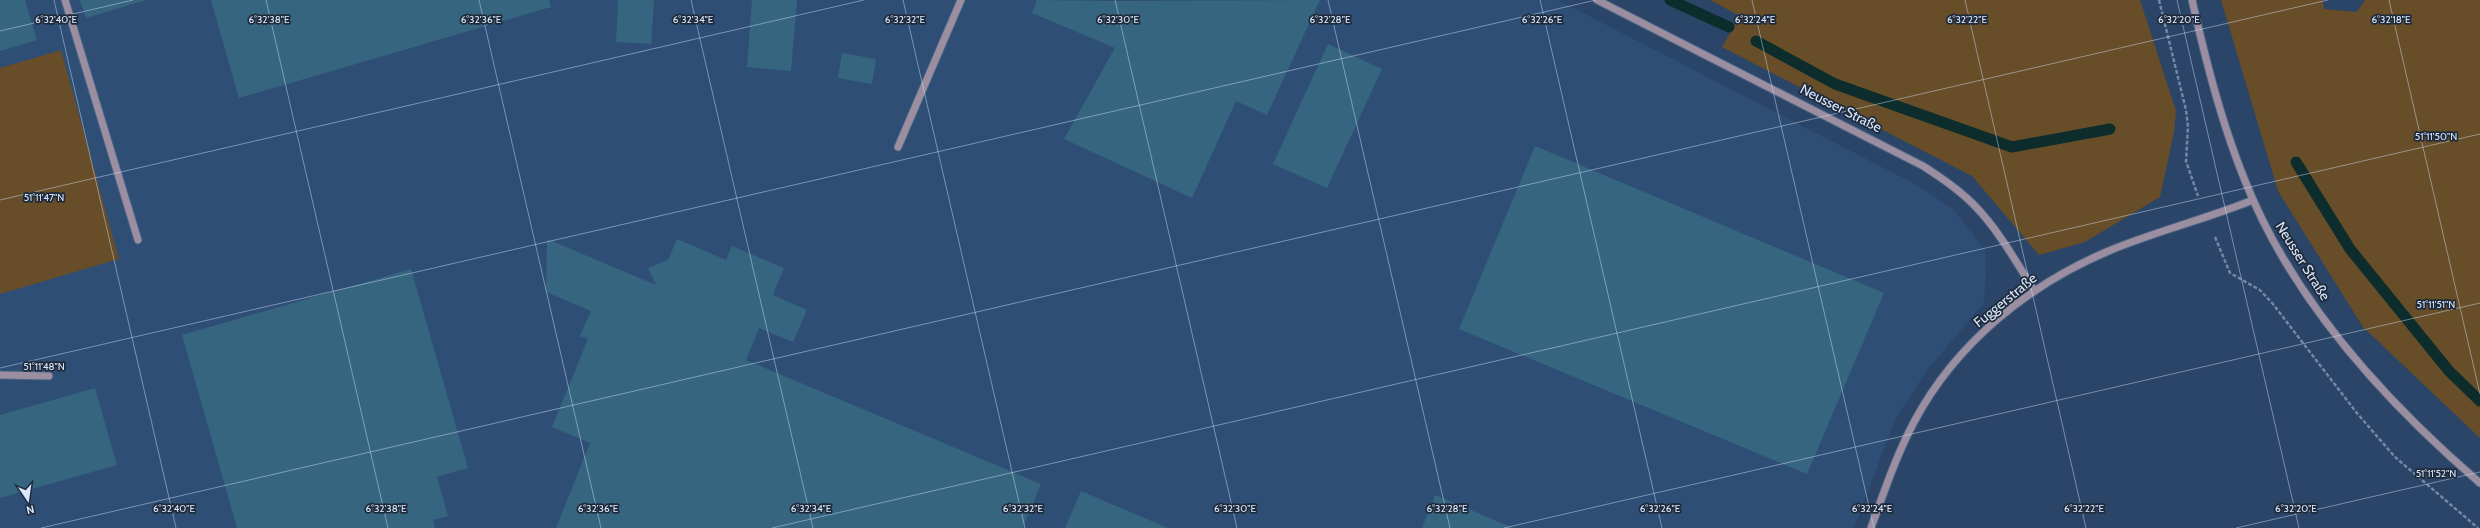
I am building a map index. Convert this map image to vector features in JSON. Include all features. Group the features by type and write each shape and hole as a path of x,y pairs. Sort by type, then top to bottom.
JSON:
{"street":[{"path":"65,0 138,240"},
{"path":"898,147 961,0"},
{"name":"Neusser Straße","path":"1597,0 1886,145 1923,166 1954,187 1976,207 1995,230 2034,290"},
{"name":"Neusser Straße","path":"2192,0 2214,89 2253,200 2289,265 2341,341 2430,438 2480,483"},
{"name":"Fuggerstraße","path":"1871,528 1906,438 1923,406 1965,352 1998,318 2034,290 2110,251 2207,219 2253,200"},
{"path":"0,375 49,376"}],"shaded area":[{"path":"0,0 1558,0 1915,184 1953,209 1985,250 1986,273 1984,303 1927,370 1894,422 1854,528 0,528"},
{"path":"1710,0 2140,0 2176,111 2174,132 2160,197 2085,242 2039,255 1972,176 1722,47 1740,16"},
{"path":"2221,0 2323,0 2324,9 2357,12 2365,0 2480,0 2480,438 2363,327 2278,191"},
{"path":"61,50 119,259 0,294 0,68"}],"building":[{"path":"0,0 25,0 37,40 0,51"},
{"path":"80,0 146,0 86,18"},
{"path":"211,0 549,0 551,7 239,98"},
{"path":"618,0 654,0 651,44 616,42"},
{"path":"752,0 797,0 791,71 747,67"},
{"path":"1037,0 1320,0 1267,115 1236,101 1192,198 1064,139 1115,48 1032,13"},
{"path":"1328,44 1382,69 1327,188 1273,164"},
{"path":"842,53 876,59 872,84 838,78"},
{"path":"1535,146 1884,293 1807,474 1459,329"},
{"path":"547,239 656,285 648,268 668,260 677,239 726,260 732,246 784,268 773,295 807,310 793,342 759,328 746,360 1041,484 1023,528 556,528 590,443 552,427 588,339 580,336 591,311 546,292"},
{"path":"411,269 468,468 437,477 448,516 433,520 435,528 237,528 182,335"},
{"path":"95,388 117,465 0,498 0,415"},
{"path":"1081,491 1168,528 1065,528"},
{"path":"1435,495 1438,496 1513,528 1422,528"}],"waterway":[{"path":"1670,0 1729,27"},
{"path":"1756,41 1835,84 2012,147 2110,129"},
{"path":"2296,162 2350,249 2449,371 2480,401"}]}
